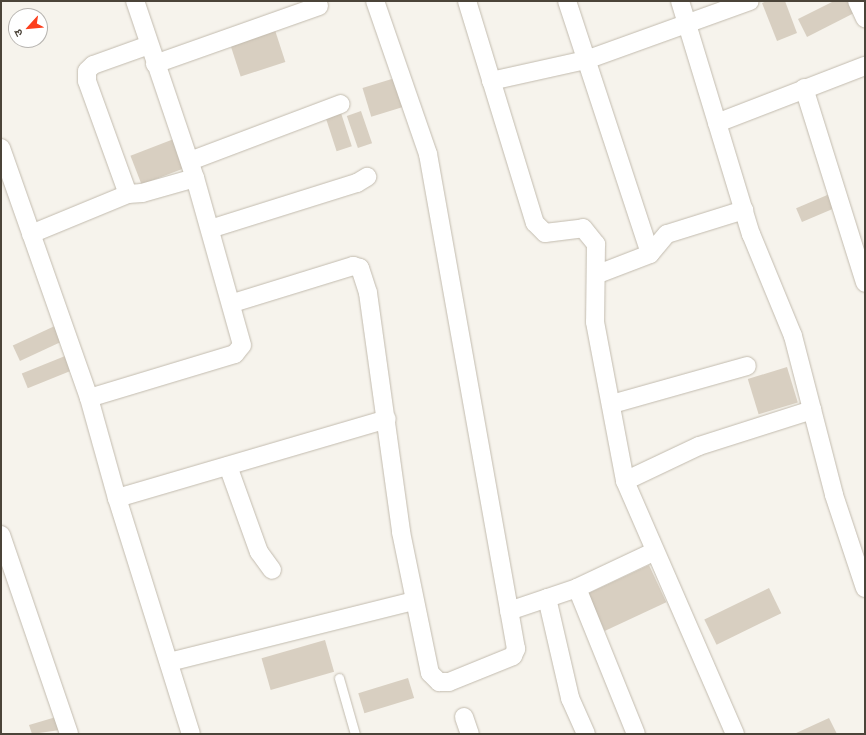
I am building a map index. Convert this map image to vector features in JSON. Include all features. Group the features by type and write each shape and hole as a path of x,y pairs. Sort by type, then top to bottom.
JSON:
{"street":[{"path":"89,398 238,352 242,340 233,303 192,170 135,1"},
{"path":"233,303 353,266 360,268 368,293 413,601 430,673 439,682 457,679 513,656 516,649 428,154 375,1"},
{"path":"467,1 535,223 545,233 587,230 596,244 598,274 595,322 612,404 625,481 653,552 735,734"},
{"path":"567,1 650,254"},
{"path":"680,1 744,210 793,336 834,494 865,588"},
{"path":"491,81 586,60 686,22 750,1"},
{"path":"857,1 865,18"},
{"path":"155,64 319,6"},
{"path":"128,194 86,81 87,71 93,65 149,45"},
{"path":"717,123 804,88 865,66"},
{"path":"804,88 858,237 865,283"},
{"path":"31,234 128,194 142,193 341,104"},
{"path":"1,148 89,398 117,498 191,734"},
{"path":"210,229 357,183 367,177"},
{"path":"598,274 650,254 667,234 744,210"},
{"path":"612,404 747,366"},
{"path":"625,481 699,446 812,410"},
{"path":"117,498 387,419"},
{"path":"228,466 258,552 272,570"},
{"path":"1,536 69,734"},
{"path":"509,611 577,588 653,552"},
{"path":"577,588 636,734"},
{"path":"547,598 570,698 586,734"},
{"path":"168,662 413,601"},
{"path":"464,717 470,734"}],"lane":[{"path":"339,678 355,734"}],"building":[{"path":"767,1 785,1 797,33 777,41 762,3"},
{"path":"834,1 855,1 860,10 807,37 798,19"},
{"path":"273,24 285,62 241,77 228,39"},
{"path":"395,78 404,107 371,117 362,88"},
{"path":"361,111 372,143 358,148 347,116"},
{"path":"341,113 352,146 337,151 326,118"},
{"path":"179,137 190,166 142,185 130,156"},
{"path":"832,193 838,207 802,222 796,208"},
{"path":"59,324 66,339 20,361 13,346"},
{"path":"70,354 76,369 28,388 22,373"},
{"path":"787,367 798,402 759,414 748,379"},
{"path":"649,565 666,602 605,631 587,594"},
{"path":"769,588 781,613 717,645 704,620"},
{"path":"325,640 334,672 271,690 262,658"},
{"path":"408,678 414,698 364,713 358,693"},
{"path":"56,717 60,730 32,734 29,725"},
{"path":"829,718 837,734 794,734"}]}
